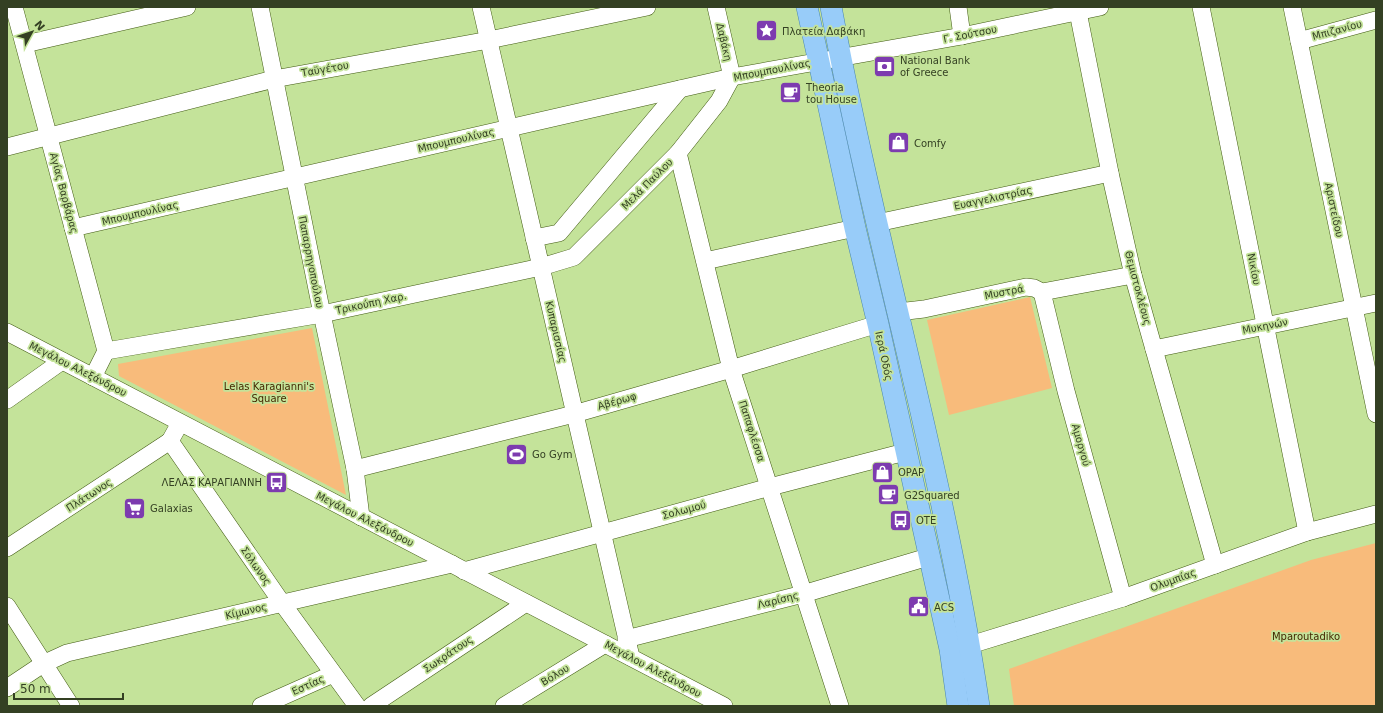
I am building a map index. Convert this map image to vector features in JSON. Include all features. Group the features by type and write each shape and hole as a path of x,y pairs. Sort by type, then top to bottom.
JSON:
{"main road":[{"name":"Ιερά Οδός","path":"807,7 855,228 878,324 928,557 950,649 958,706"},
{"path":"831,7 840,57 877,223 929,446 970,645 979,706"}],"street":[{"name":"Αγίας Βαρβάρας","path":"14,7 106,351"},
{"path":"25,44 187,7"},
{"name":"Παπαρρηγοπούλου","path":"260,7 355,469 361,517"},
{"name":"Κυπαρισσίας","path":"481,7 630,657"},
{"name":"Ταϋγέτου","path":"7,147 274,78 489,40 647,7"},
{"name":"Δαβάκη","path":"716,7 732,77"},
{"path":"958,7 962,36"},
{"name":"Γ. Σούτσου","path":"840,57 962,36 1078,9 1100,7"},
{"name":"Νικίου","path":"1201,7 1307,532"},
{"name":"Αριστείδου","path":"1292,7 1376,414"},
{"name":"Θεμιστοκλέους","path":"1078,9 1110,173 1133,275 1215,565"},
{"name":"Μπιζανίου","path":"1299,41 1376,20"},
{"name":"Μπουμπουλίνας","path":"73,228 732,77 840,57"},
{"name":"Μελά Παύλου","path":"541,267 574,257 678,153 718,101 732,77"},
{"path":"534,238 559,232 680,89"},
{"name":"Παπαφλέσσα","path":"678,153 731,368 840,706"},
{"name":"Ευαγγελιστρίας","path":"877,223 1110,173"},
{"path":"705,261 855,228"},
{"name":"Τρικούπη Χαρ.","path":"106,351 322,314 541,267"},
{"name":"Μυστρά","path":"898,312 1026,287 1034,288 1042,292 1133,275"},
{"name":"Αμοργού","path":"1042,292 1066,391 1123,598"},
{"name":"Μυκηνών","path":"1154,349 1376,303"},
{"name":"Αβέρωφ","path":"355,469 574,414 878,324"},
{"name":"Μεγάλου Αλεξάνδρου","path":"7,332 630,657 714,704"},
{"path":"93,377 106,351"},
{"path":"7,400 62,361"},
{"path":"170,442 180,422"},
{"name":"Πλάτωνος","path":"7,548 170,442"},
{"name":"Σόλωνος","path":"170,442 282,603 357,706"},
{"name":"Σολωμού","path":"458,567 602,532 905,452"},
{"name":"Ολυμπίας","path":"970,645 1123,598 1307,532 1376,514"},
{"name":"Λαρίσης","path":"626,639 803,594 928,557"},
{"name":"Κίμωνος","path":"7,688 43,664 68,654 282,603 458,567"},
{"name":"Σωκράτους","path":"371,706 526,603"},
{"path":"7,606 71,706"},
{"name":"Βόλου","path":"504,706 605,644"},
{"name":"Εστίας","path":"261,706 333,674"}],"green space":[{"path":"1030,297 1052,388 949,415 927,320"},
{"name":"Lelas Karagianni's Square","path":"312,328 346,495 119,376 118,364"},
{"name":"Mparoutadiko","path":"1376,543 1376,706 1014,706 1009,669 1311,560"}],"place":[{"name":"Πλατεία Δαβάκη","path":"766,31"},
{"name":"National Bank of Greece","path":"884,66"},
{"name":"Theoria tou House","path":"790,93"},
{"name":"Comfy","path":"899,143"},
{"name":"Go Gym","path":"517,454"},
{"name":"OPAP","path":"883,472"},
{"name":"ΛΕΛΑΣ ΚΑΡΑΓΙΑΝΝΗ","path":"277,482"},
{"name":"G2Squared","path":"888,495"},
{"name":"Galaxias","path":"135,508"},
{"name":"ΟΤΕ","path":"901,520"},
{"name":"ACS","path":"918,607"}]}
